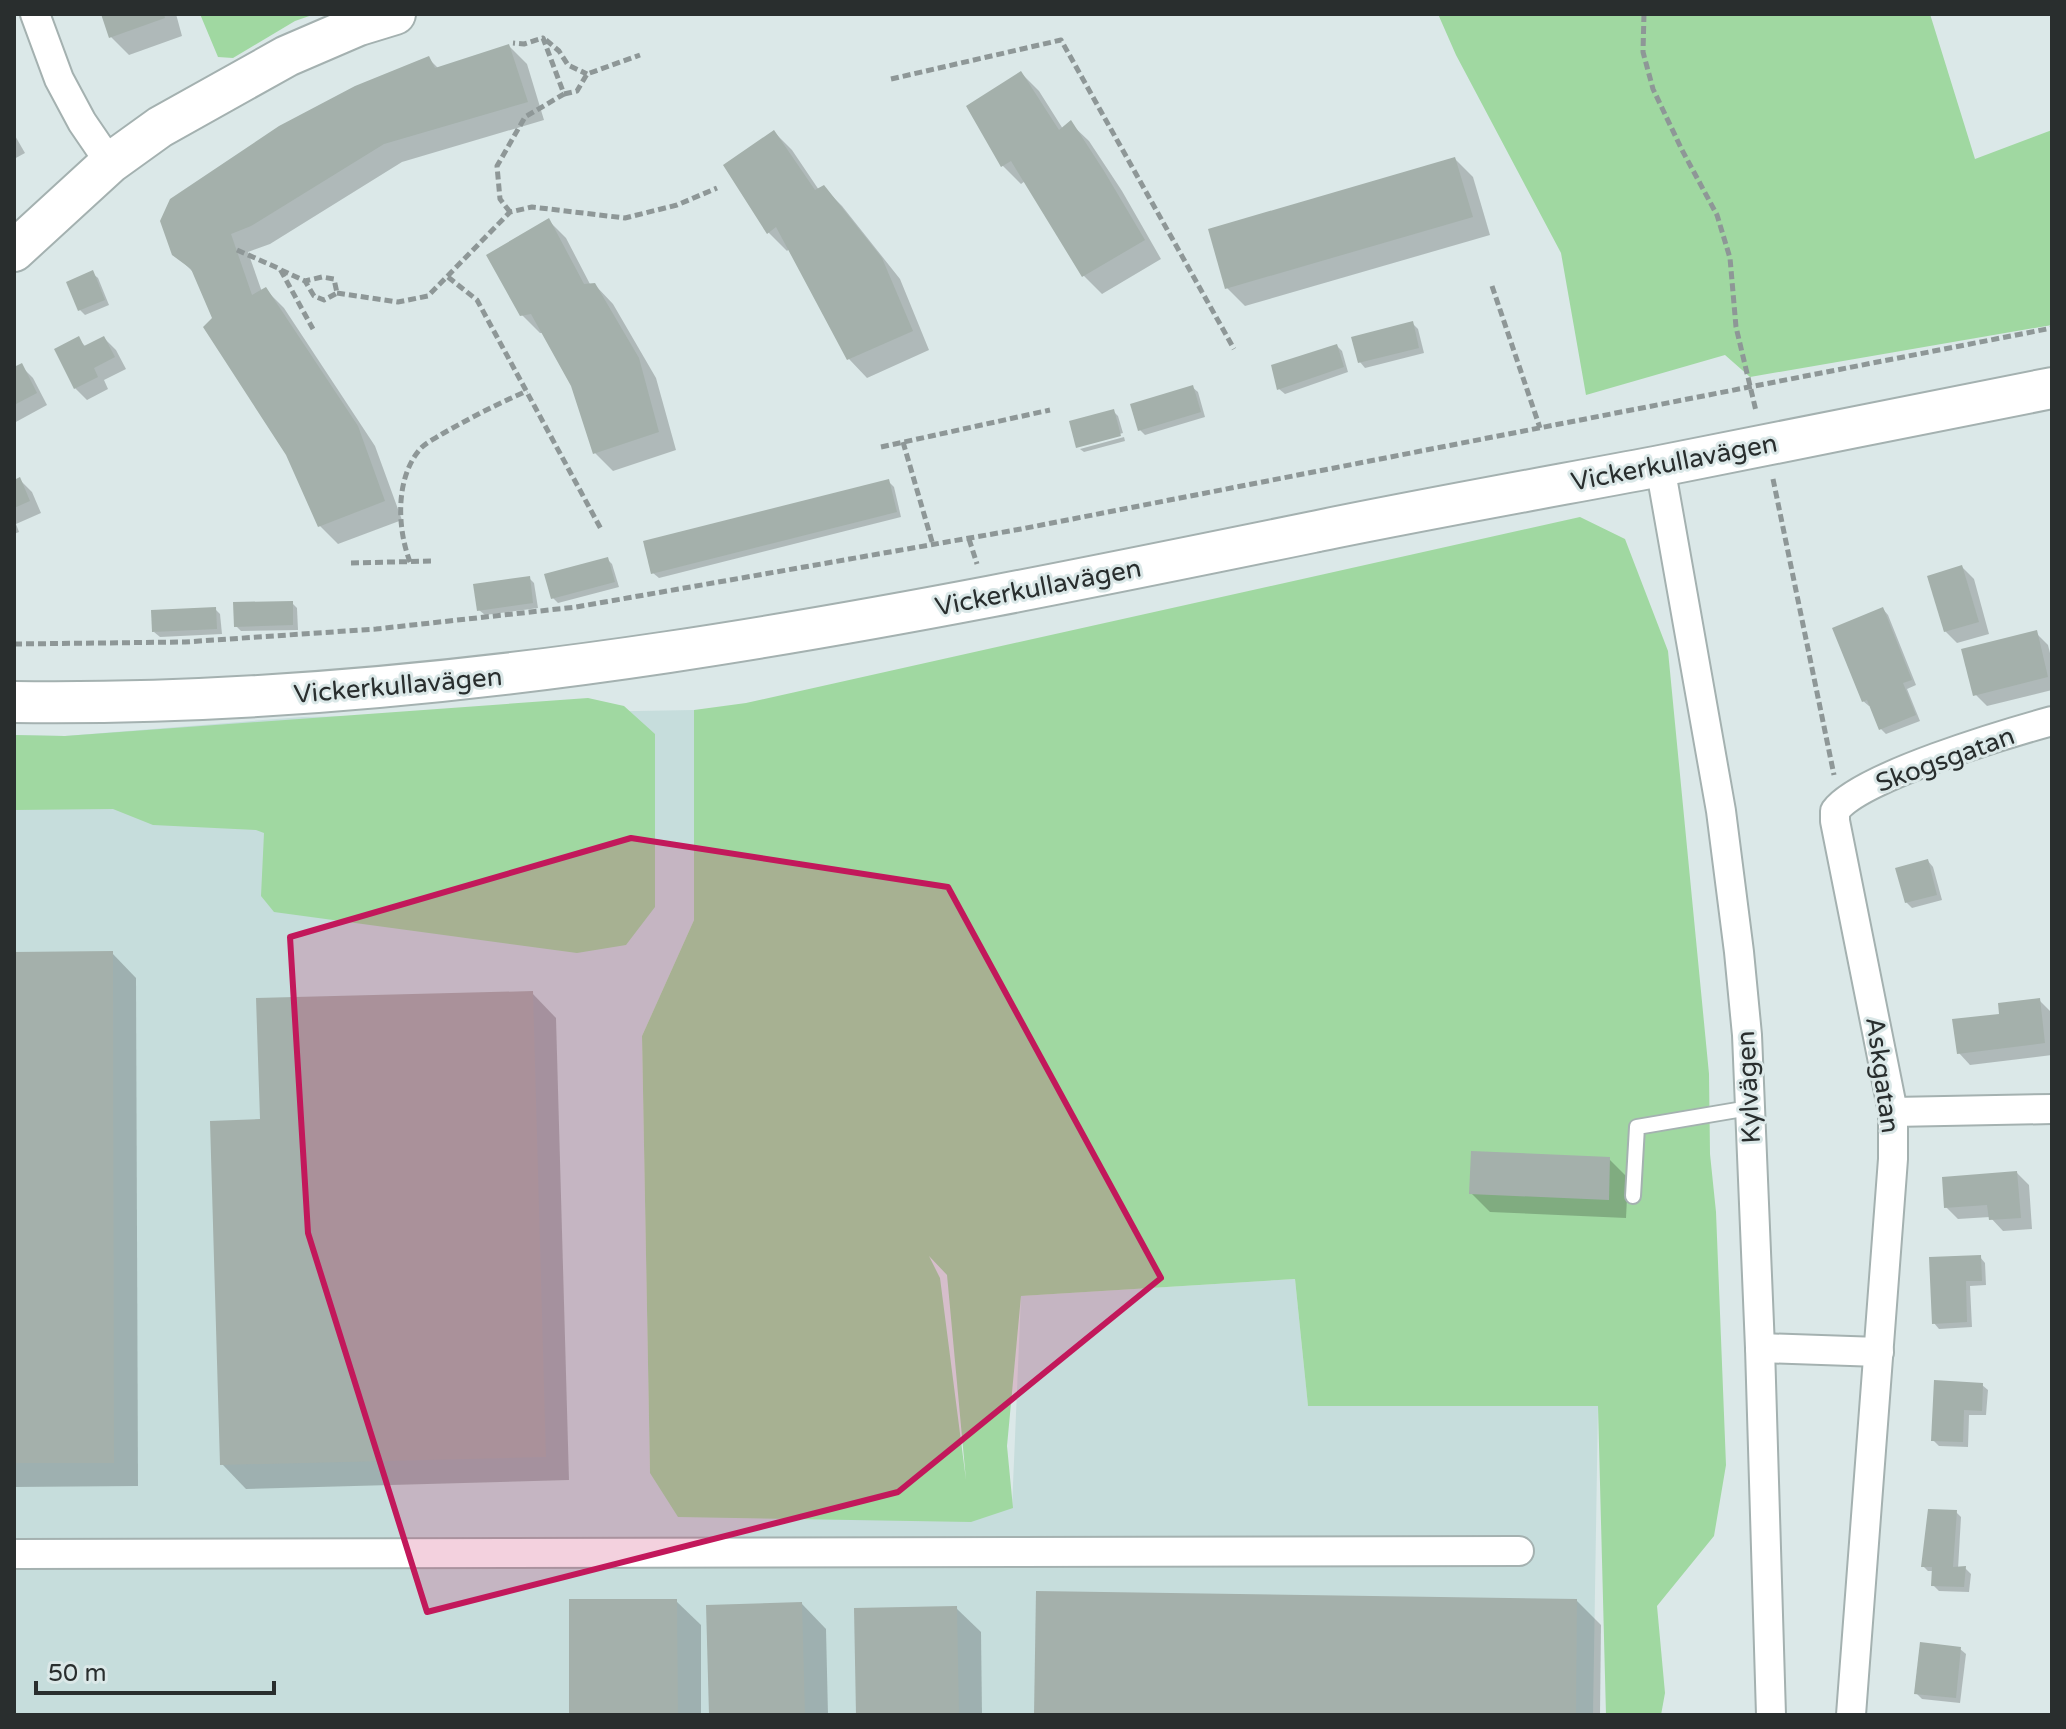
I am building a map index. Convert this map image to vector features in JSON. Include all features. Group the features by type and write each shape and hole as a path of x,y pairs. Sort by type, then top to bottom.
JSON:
{"main road":[{"path":"14,251 110,163 160,127 287,56 359,25 395,14"},
{"name":"Vickerkullavägen","path":"14,702 101,703 254,698 494,677 779,636 2052,388"}],"street":[{"path":"35,14 59,79 82,122 110,163"},
{"name":"Kylvägen","path":"1660,466 1721,811 1739,952 1760,1348 1771,1715"},
{"name":"Skogsgatan","path":"1841,803 1892,776 1960,749 2052,721"},
{"name":"Askgatan","path":"1841,803 1835,811 1835,821 1893,1112 1893,1159 1851,1715"},
{"path":"1893,1112 2052,1109"},
{"path":"1760,1348 1879,1352"},
{"path":"14,1554 1519,1551"}],"lane":[{"path":"1633,1196 1637,1127 1749,1108"}],"path":[{"path":"1644,14 1643,52 1653,89 1717,215 1730,258 1736,327 1749,388 1766,444 1794,590 1841,803"},
{"path":"513,43 524,44 543,38"},
{"path":"543,38 559,51 568,65 587,74"},
{"path":"543,38 564,94"},
{"path":"891,79 1061,40 1234,349"},
{"path":"510,212 500,199 497,166 525,117 564,94 577,91 587,74 640,55"},
{"path":"237,250 305,281 314,296 324,300 337,293 398,302 428,296 510,212 532,207 625,218 677,205 717,188"},
{"path":"280,269 313,329"},
{"path":"305,281 322,277 334,279 337,293"},
{"path":"448,277 477,300 601,529"},
{"path":"1492,286 1540,428"},
{"path":"14,644 185,642 376,629 576,607 969,539 2052,328"},
{"path":"410,562 402,542 401,507 407,470 422,447 481,411 527,391"},
{"path":"881,447 1050,410"},
{"path":"903,442 933,545"},
{"path":"969,539 979,569"},
{"path":"351,563 433,561"}],"highlighted area":[{"path":"631,838 948,887 1161,1278 898,1492 427,1612 308,1233 290,937"}],"shaded area":[{"path":"694,710 694,920 642,1036 650,1473 1012,1508 1021,1296 1295,1279 1308,1406 1598,1405 1593,1715 14,1715 14,735 65,736 302,717"}],"green space":[{"path":"200,14 315,14 295,21 233,58 218,57"},
{"path":"1438,14 1930,14 1975,159 2052,130 2052,325 1750,377 1725,355 1586,395 1561,253 1456,55"},
{"path":"1580,517 1625,539 1668,651 1709,1074 1710,1154 1716,1212 1726,1465 1714,1536 1657,1606 1665,1693 1661,1715 1606,1715 1598,1406 1308,1406 1295,1279 1021,1296 1007,1446 1013,1508 971,1522 678,1517 650,1473 642,1036 694,920 694,710 746,703","holes":["929,1256 947,1275 966,1480 940,1278"]},
{"path":"588,698 624,706 655,734 655,907 626,945 577,953 274,912 261,896 264,833 256,830 153,825 113,809 14,810 14,735 65,736"}],"building":[{"path":"101,14 164,14 165,18 109,38"},
{"path":"509,44 528,102 384,144 251,226 231,234 252,295 266,287 358,426 385,501 318,527 286,455 203,327 212,318 191,269 172,255 160,221 170,199 279,126 355,86 429,56 435,68"},
{"path":"1021,71 1059,130 1071,120 1145,240 1082,277 1011,161 1001,167 966,106"},
{"path":"774,130 815,190 824,185 882,258 913,331 847,360 776,227 767,234 723,165"},
{"path":"1455,157 1473,217 1225,289 1208,229"},
{"path":"549,218 584,284 595,283 639,358 659,432 593,454 571,386 531,314 520,316 486,255"},
{"path":"93,270 105,300 78,311 66,282"},
{"path":"1413,321 1419,348 1358,363 1351,337"},
{"path":"79,336 84,346 104,336 115,357 94,368 98,377 74,389 54,349"},
{"path":"1337,344 1344,367 1277,390 1271,365"},
{"path":"22,363 37,393 14,405 14,367"},
{"path":"1193,385 1201,412 1138,431 1130,404"},
{"path":"1114,409 1121,436 1076,448 1069,421"},
{"path":"20,477 30,501 14,508 14,480"},
{"path":"889,479 897,512 651,574 643,541"},
{"path":"608,557 615,582 551,599 544,574"},
{"path":"1962,565 1979,622 1944,632 1927,576"},
{"path":"530,576 533,603 477,611 473,584"},
{"path":"293,601 293,625 234,627 233,602"},
{"path":"216,607 217,629 152,632 151,610"},
{"path":"1883,607 1912,680 1903,683 1916,715 1879,730 1867,700 1862,702 1832,628"},
{"path":"2037,630 2048,677 1973,696 1961,649"},
{"path":"1928,859 1937,895 1905,903 1895,868"},
{"path":"113,951 114,1463 14,1463 14,952"},
{"path":"533,991 546,1457 220,1465 210,1121 260,1119 256,998"},
{"path":"2040,998 2045,1043 1957,1054 1952,1019 1999,1014 1998,1003"},
{"path":"1471,1151 1610,1157 1609,1200 1469,1194"},
{"path":"2017,1171 2021,1218 1989,1220 1987,1205 1944,1208 1942,1177"},
{"path":"1981,1255 1982,1281 1966,1281 1967,1322 1932,1324 1929,1257"},
{"path":"1934,1380 1983,1383 1982,1411 1964,1410 1963,1442 1931,1441"},
{"path":"1928,1509 1957,1510 1953,1567 1966,1566 1964,1587 1931,1586 1932,1567 1921,1567"},
{"path":"1036,1591 1577,1599 1576,1715 1034,1715"},
{"path":"569,1599 677,1599 678,1715 569,1715"},
{"path":"802,1602 805,1715 709,1715 706,1605"},
{"path":"957,1606 959,1715 856,1715 854,1608"},
{"path":"1920,1642 1961,1647 1956,1698 1914,1694"}]}
